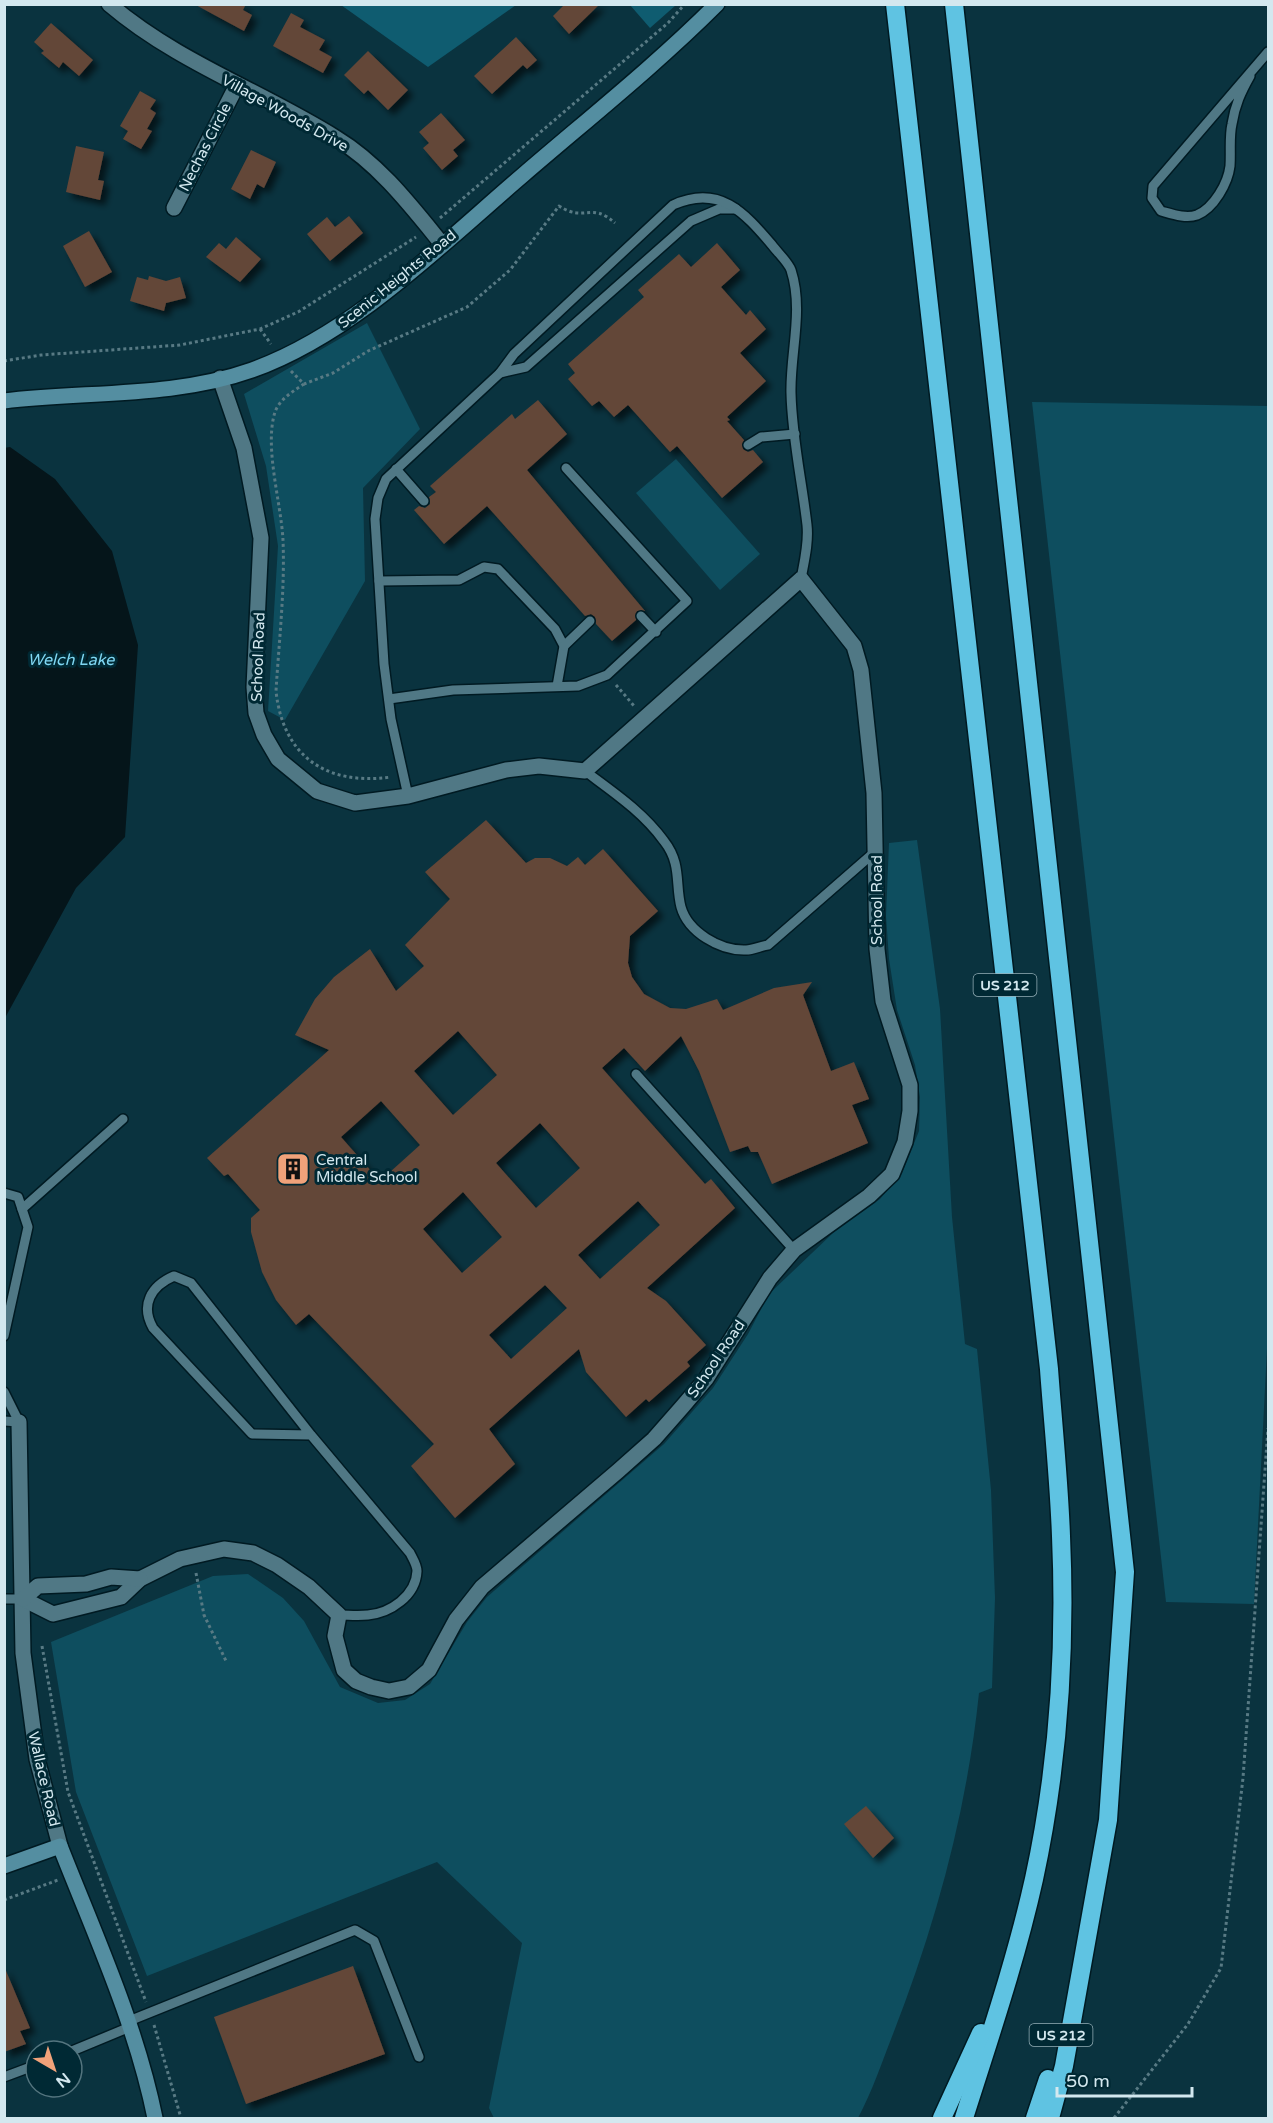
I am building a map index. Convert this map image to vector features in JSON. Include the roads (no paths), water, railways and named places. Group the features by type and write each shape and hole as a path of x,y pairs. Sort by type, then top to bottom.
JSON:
{"highway":[{"name":"US 212","path":"895,4 1047,1357 1062,1536 1061,1670 1050,1784 1035,1878 1013,1964 964,2118"},
{"name":"US 212","path":"954,4 1125,1572 1108,1820 1085,1951 1035,2118"},
{"path":"1050,2118 1064,2066 1085,1951"},
{"path":"942,2118 1013,1964"}],"street":[{"name":"Village Woods Drive","path":"109,4 167,48 336,138 363,157 442,244"},
{"name":"Scenic Heights Road","path":"4,401 180,386 220,378 282,358 329,333 360,311 442,244 717,4"},
{"name":"Nechas Circle","path":"174,208 237,85"},
{"name":"School Road","path":"220,378 244,448 261,538 254,687 256,713 264,735 278,759 317,791 355,803 408,796 506,770 539,766 585,771"},
{"name":"School Road","path":"339,1615 335,1636 344,1670 356,1681 371,1688 389,1691 409,1687 429,1670 456,1620 482,1587 654,1439 706,1379 770,1278 794,1250 869,1196 892,1174 906,1142 910,1111 910,1085 883,1001 877,950 877,850 869,727 854,646 801,579"},
{"path":"585,771 801,579"},
{"name":"Wallace Road","path":"12,1422 23,1599 23,1653 37,1759 60,1845 130,2024 146,2072 154,2118"},
{"path":"140,1579 111,1577 86,1584 38,1586 23,1599 53,1614 121,1597 140,1579 180,1559 224,1549 253,1553 309,1587 339,1615"},
{"path":"4,1866 60,1845"}],"lane":[{"path":"1250,76 1237,99 1231,127 1230,168 1224,187 1214,201 1197,215 1180,216 1161,211 1152,198 1153,186 1269,52"},
{"path":"408,796 389,699 379,581 375,519 378,498 386,479 500,373 514,354 673,205 691,197 711,198 736,209 751,220 790,268 796,319 791,393 801,495 807,526 801,579"},
{"path":"500,373 526,367 692,221 719,209 736,209"},
{"path":"748,445 761,436 795,434"},
{"path":"389,699 453,690 578,686 607,675 687,601 566,468"},
{"path":"396,469 424,501"},
{"path":"379,581 459,580 484,567 498,568 555,629 564,646"},
{"path":"641,616 656,632"},
{"path":"557,686 564,646 590,621"},
{"path":"585,771 628,803 665,842 677,867 681,906 692,928 728,949 747,950 768,945 877,850"},
{"path":"636,1074 794,1250"},
{"path":"22,1209 123,1119"},
{"path":"4,1193 18,1197 28,1227 4,1336"},
{"path":"311,1435 252,1434 153,1328 147,1318 146,1305 159,1283 174,1276 191,1282 311,1435 410,1553 418,1569 414,1585 401,1602 382,1612 368,1615 339,1615"},
{"path":"4,1392 12,1422"},
{"path":"4,1599 23,1599"},
{"path":"84,2045 150,2012 355,1930 374,1941 419,2057"},
{"path":"4,2077 24,2070"}],"water":[{"name":"Welch Lake","path":"10,447 55,479 112,551 138,645 125,837 76,888 5,1018 4,448"}],"place":[{"name":"Central Middle School","path":"293,1169"}]}
